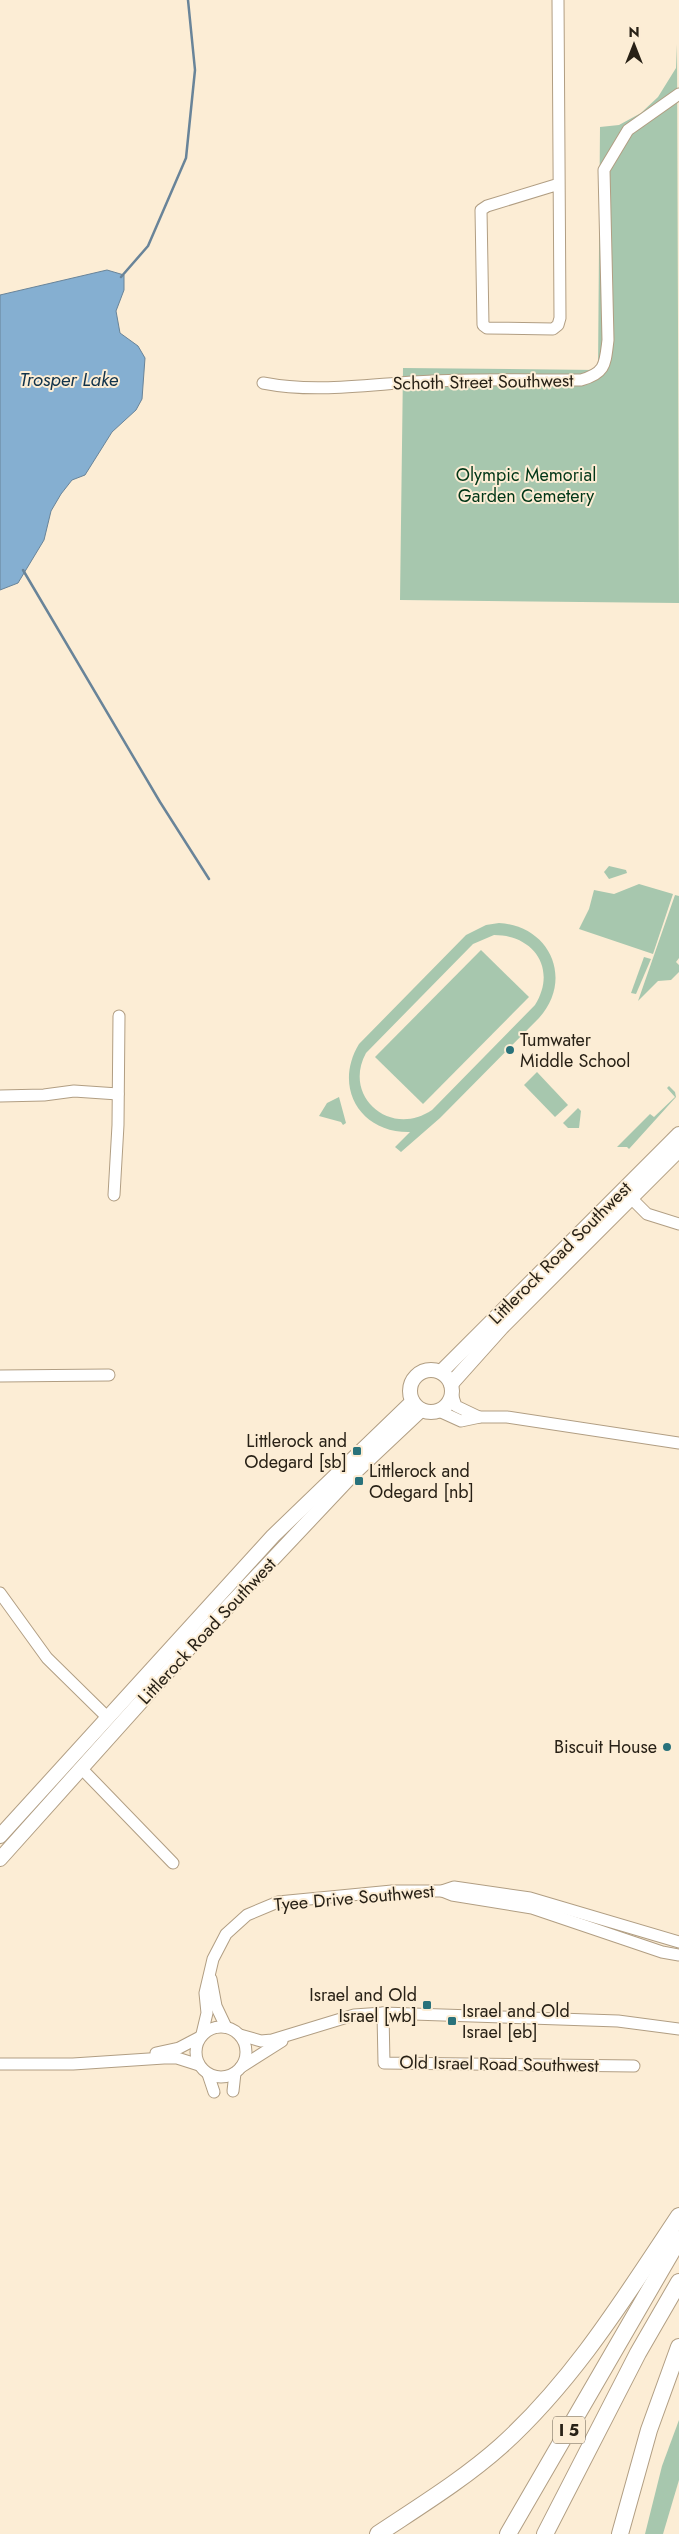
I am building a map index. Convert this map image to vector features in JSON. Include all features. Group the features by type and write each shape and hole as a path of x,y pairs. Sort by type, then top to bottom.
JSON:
{"highway":[{"path":"378,2534 478,2464 539,2409 595,2340 679,2216"},
{"name":"I 5","path":"508,2534 679,2240"},
{"name":"I 5","path":"545,2534 638,2354 679,2282"},
{"path":"620,2534 649,2430 679,2346"}],"main road":[{"name":"Littlerock Road Southwest","path":"441,1372 679,1134"},
{"name":"Littlerock Road Southwest","path":"439,1411 445,1407 452,1389 502,1327 679,1150"},
{"path":"439,1411 430,1412 416,1406 409,1388 415,1376 428,1370 441,1372 452,1389"},
{"name":"Littlerock Road Southwest","path":"0,1836 272,1536 416,1406"},
{"name":"Littlerock Road Southwest","path":"0,1859 191,1646 416,1406"}],"street":[{"path":"558,0 559,184 558,325 553,329 487,328 483,325 482,210 487,206 559,184"},
{"name":"Schoth Street Southwest","path":"263,383 289,388 328,388 432,381 581,380 595,376 605,365 608,340 604,170 628,130 679,94"},
{"path":"114,1195 120,1016"},
{"path":"0,1096 74,1091 118,1094"},
{"path":"631,1198 648,1214 679,1224"},
{"path":"0,1376 109,1375"},
{"path":"452,1389 456,1406 465,1412 480,1417"},
{"path":"439,1411 461,1421 480,1417 507,1417 679,1443"},
{"path":"0,1593 47,1658 107,1717"},
{"path":"81,1768 173,1863"},
{"name":"Tyee Drive Southwest","path":"201,2035 206,2023 205,1993 219,1946 226,1934 247,1914 278,1902 392,1891 442,1891 454,1887 530,1898 679,1942"},
{"name":"Tyee Drive Southwest","path":"442,1891 452,1895 532,1908 662,1952 679,1955"},
{"name":"Tyee Drive Southwest","path":"210,1972 216,2006 226,2027"},
{"path":"130,2060 178,2048 217,2026 226,2027 240,2035 261,2041 354,2015 383,2013 618,2021 679,2029"},
{"name":"Old Israel Road Southwest","path":"383,2013 384,2063 634,2066"},
{"path":"208,2074 220,2077 238,2070 296,2032"},
{"path":"199,2065 195,2049 201,2035"},
{"path":"233,2091 238,2070 246,2051 240,2035"},
{"path":"0,2064 73,2064 178,2058 199,2065 208,2074 214,2092"}],"green space":[{"name":"Olympic Memorial Garden Cemetery","path":"677,44 679,603 400,600 403,368 598,370 600,127 619,125 641,113 658,97 676,68"},
{"path":"609,866 626,870 627,873 609,879 604,872"},
{"path":"639,884 673,894 653,954 579,929 589,909 594,890 614,894"},
{"path":"675,895 679,896 679,958 676,962 679,965 679,972 671,980 658,981 638,1001"},
{"path":"499,923 517,926 532,934 543,944 551,957 555,972 555,987 549,1003 539,1018 440,1118 401,1152 395,1147 410,1132 392,1130 377,1125 365,1116 356,1104 351,1091 349,1076 352,1060 359,1044 466,935 486,925","holes":["494,935 521,941 531,948 543,967 544,979 535,1005 432,1110 416,1117 401,1119 387,1116 375,1108 366,1098 360,1084 360,1069 366,1053 473,944"]},
{"path":"481,950 529,997 423,1104 375,1057"},
{"path":"644,957 651,959 636,994 631,993"},
{"path":"537,1072 568,1105 555,1117 524,1085"},
{"path":"669,1086 675,1092 676,1097 629,1149 627,1147 617,1147 650,1114 654,1117 675,1097 667,1088"},
{"path":"339,1097 346,1123 343,1125 341,1122 319,1116 327,1103"},
{"path":"578,1108 581,1111 579,1128 568,1128 563,1123"},
{"path":"679,2420 679,2480 663,2534 645,2534 662,2466"}],"water":[{"name":"Trosper Lake","path":"107,270 124,275 124,290 116,311 120,333 138,346 145,358 142,399 136,410 112,432 85,475 72,480 61,494 51,511 44,540 18,583 0,590 0,295"}],"waterway":[{"path":"121,277 148,246 186,158 195,70 188,0"},
{"path":"23,570 160,802 209,879"}],"place":[{"name":"Tumwater Middle School","path":"510,1050"},
{"name":"Littlerock and Odegard [sb]","path":"357,1451"},
{"name":"Littlerock and Odegard [nb]","path":"359,1481"},
{"name":"Biscuit House","path":"667,1747"},
{"name":"Israel and Old Israel [wb]","path":"427,2005"},
{"name":"Israel and Old Israel [eb]","path":"452,2021"}]}
